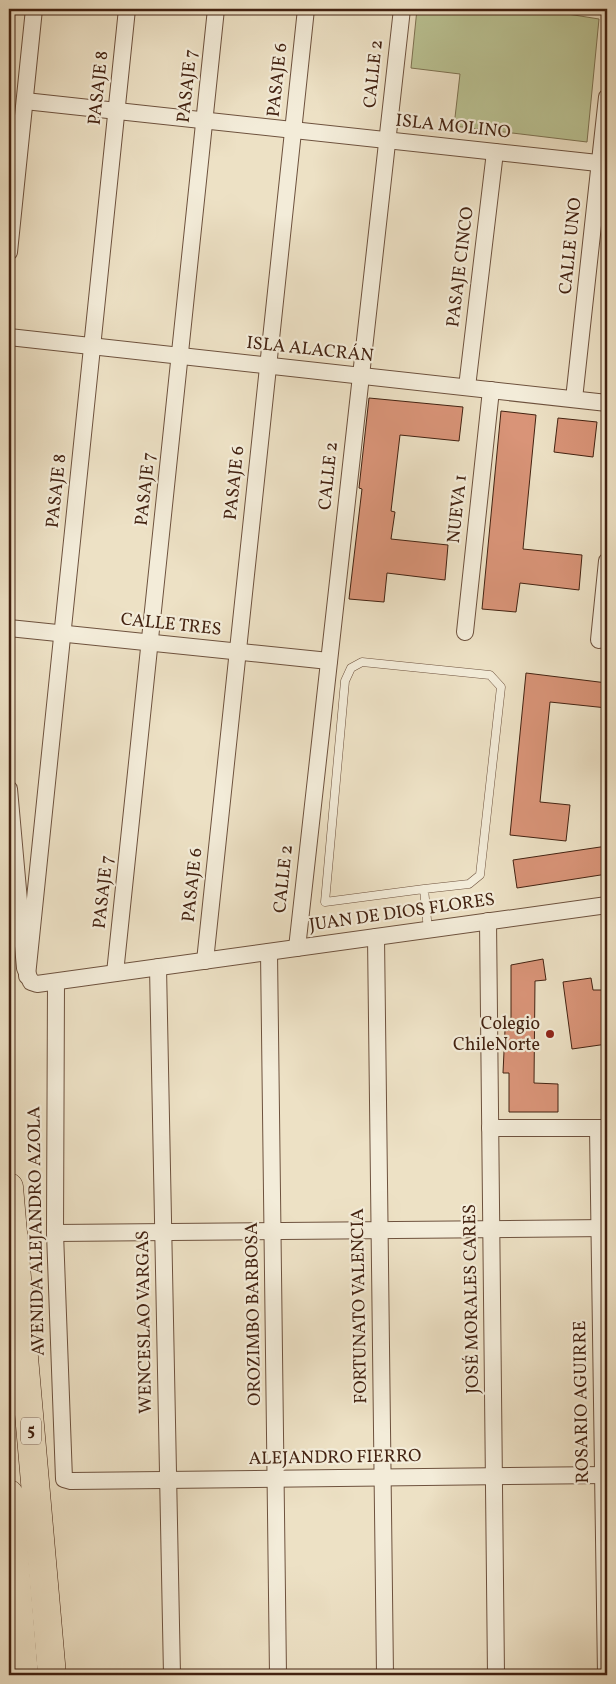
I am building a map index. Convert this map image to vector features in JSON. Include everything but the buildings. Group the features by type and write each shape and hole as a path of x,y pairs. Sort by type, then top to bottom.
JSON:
{"highway":[{"name":"5","path":"9,1187 52,1675"},
{"path":"9,1494 24,1675"}],"street":[{"path":"9,252 34,9"},
{"name":"PASAJE 8","path":"27,976 127,9"},
{"name":"PASAJE 7","path":"115,973 216,9"},
{"name":"PASAJE 6","path":"205,961 306,9"},
{"name":"CALLE 2","path":"297,948 402,9"},
{"name":"CALLE UNO","path":"574,399 604,164 607,97"},
{"name":"ISLA MOLINO","path":"25,101 604,164"},
{"name":"PASAJE CINCO","path":"467,388 494,152"},
{"name":"ISLA ALACRÁN","path":"9,337 607,403"},
{"name":"NUEVA 1","path":"465,632 491,390"},
{"path":"599,640 607,561"},
{"name":"CALLE TRES","path":"9,628 329,661"},
{"path":"9,789 27,976"},
{"name":"JUAN DE DIOS FLORES","path":"27,976 31,982 37,984 56,982 607,905"},
{"name":"JOSÉ MORALES CARES","path":"488,921 496,1675"},
{"name":"FORTUNATO VALENCIA","path":"376,937 385,1675"},
{"name":"OROZIMBO BARBOSA","path":"269,952 278,1675"},
{"name":"WENCESLAO VARGAS","path":"158,967 172,1675"},
{"name":"AVENIDA ALEJANDRO AZOLA","path":"56,982 55,1233 64,1479"},
{"path":"490,1128 603,1128"},
{"name":"ROSARIO AGUIRRE","path":"603,1128 606,1675"},
{"path":"55,1233 604,1228"},
{"name":"ALEJANDRO FIERRO","path":"64,1479 71,1481 605,1475"}],"lane":[{"path":"362,662 490,675 501,687 480,876 469,884 424,889 325,902 345,681 351,668 362,662"},
{"path":"424,889 428,930"}],"green space":[{"path":"417,9 548,9 549,11 599,19 587,142 454,126 460,74 411,68"}],"place":[{"name":"Colegio ChileNorte","path":"550,1034"}]}
